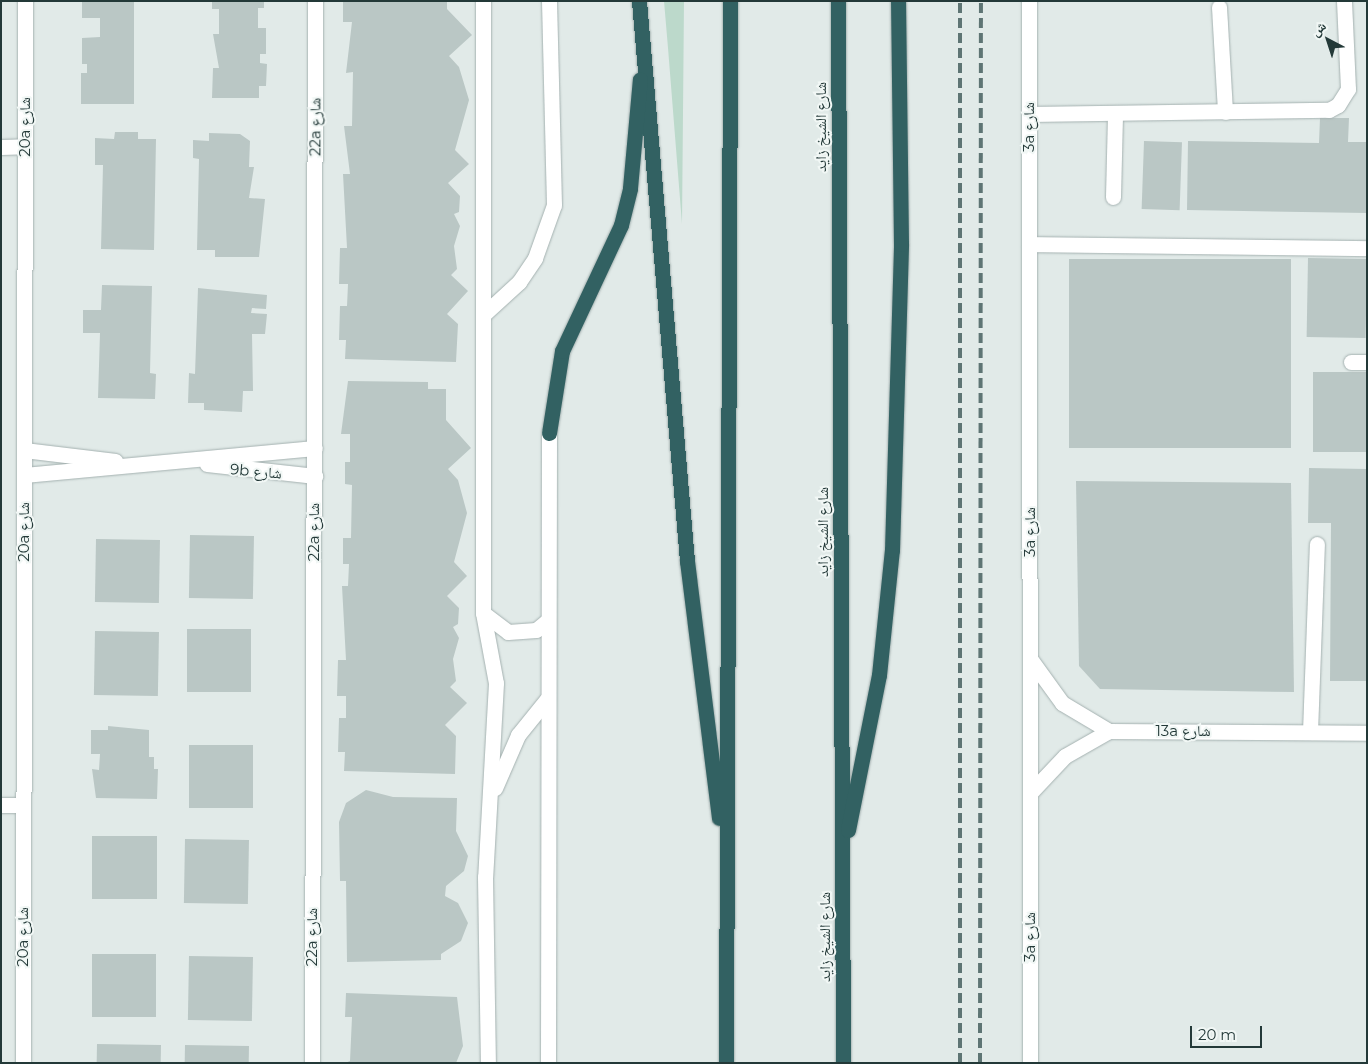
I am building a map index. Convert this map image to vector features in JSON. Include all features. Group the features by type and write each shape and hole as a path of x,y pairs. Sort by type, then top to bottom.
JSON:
{"highway":[{"path":"639,1 644,40 688,571 726,861"},
{"path":"726,1063 730,1"},
{"name":"شارع الشيخ زايد","path":"838,1 843,1063"},
{"path":"842,858 878,675 892,550 901,244 898,1"},
{"path":"548,433 562,351 615,243 626,206 644,40"}],"street":[{"name":"20a شارع","path":"23,1063 25,1"},
{"name":"22a شارع","path":"312,1063 315,1"},
{"path":"483,1 483,613 496,683 485,878 488,1063"},
{"path":"483,315 518,282 535,258 554,205 549,1"},
{"name":"3a شارع","path":"1029,1 1030,1063"},
{"path":"1029,114 1329,110 1338,106 1348,89 1344,1"},
{"path":"1219,7 1225,112"},
{"path":"1113,197 1115,114"},
{"path":"1,146 25,146"},
{"path":"1029,244 1367,248"},
{"path":"1351,362 1367,362"},
{"path":"548,433 546,700 548,1063"},
{"name":"9b شارع","path":"24,475 124,463 198,462 315,448"},
{"name":"9b شارع","path":"24,450 124,463"},
{"name":"9b شارع","path":"198,462 232,470 315,476"},
{"path":"1310,732 1317,544"},
{"path":"483,613 508,632 536,630 547,621"},
{"path":"1030,658 1062,703 1109,731 1065,756 1030,793"},
{"path":"490,801 518,735 546,700"},
{"name":"13a شارع","path":"1109,731 1367,733"},
{"path":"1,805 23,805"}],"green space":[{"path":"664,1 684,1 682,224 668,48"}],"building":[{"path":"82,1 134,1 134,104 81,104 81,73 87,73 87,64 82,64 82,38 100,37 100,18 82,18"},
{"path":"212,1 264,1 264,8 258,8 258,28 266,28 266,54 260,54 260,63 267,64 266,86 259,86 259,98 212,98 213,68 219,68 213,34 219,34 219,9 212,9"},
{"path":"343,1 447,1 447,9 472,35 449,56 459,67 469,100 455,150 469,164 448,183 460,196 459,212 454,214 460,226 454,246 457,269 451,275 468,291 447,314 458,324 456,362 345,359 346,340 339,340 340,306 347,306 348,284 339,284 340,248 347,248 343,174 350,174 344,126 352,126 353,72 346,73 352,22 343,22"},
{"path":"1320,118 1349,118 1348,142 1367,142 1367,213 1187,210 1188,141 1319,143"},
{"path":"115,132 138,132 138,139 156,139 154,250 101,249 103,165 95,165 95,138 114,139"},
{"path":"209,133 240,134 250,141 249,167 254,167 249,198 265,199 259,257 215,257 215,250 197,250 199,159 193,158 193,140 209,141"},
{"path":"1144,141 1182,142 1180,210 1142,209"},
{"path":"1308,258 1367,259 1366,338 1307,337"},
{"path":"1069,259 1291,259 1291,448 1069,448"},
{"path":"102,285 152,286 150,373 156,374 155,399 98,398 100,333 83,333 83,310 101,310"},
{"path":"198,288 267,295 266,309 252,308 251,313 267,314 265,334 252,334 253,391 243,391 242,412 204,410 204,403 188,403 189,373 195,374"},
{"path":"1313,372 1367,372 1367,452 1313,452"},
{"path":"348,381 428,382 428,389 446,389 446,420 471,448 448,469 458,480 467,513 454,562 467,576 447,596 459,608 458,624 453,627 459,638 453,659 456,681 450,687 467,703 445,725 456,736 455,774 344,771 345,752 338,752 339,718 346,718 346,696 337,696 338,660 346,660 342,586 348,586 349,564 343,564 343,538 351,538 352,485 345,484 345,462 350,462 350,434 341,434"},
{"path":"1309,468 1367,469 1367,681 1330,681 1331,523 1308,523"},
{"path":"1076,481 1291,483 1294,692 1100,689 1079,666"},
{"path":"190,535 254,536 253,599 189,598"},
{"path":"96,539 160,540 159,603 95,602"},
{"path":"187,629 251,629 251,692 187,692"},
{"path":"95,631 159,632 158,696 94,695"},
{"path":"108,726 149,730 149,757 154,757 154,769 158,769 157,799 96,798 92,769 99,770 100,754 91,754 91,730 108,730"},
{"path":"189,745 253,745 253,808 189,808"},
{"path":"366,790 393,797 457,798 456,831 468,856 464,871 446,886 445,896 458,903 468,923 461,941 441,954 441,960 347,962 346,881 340,881 339,822 346,803"},
{"path":"92,836 157,836 157,899 92,899"},
{"path":"185,839 249,840 248,904 184,903"},
{"path":"92,954 156,954 156,1017 92,1017"},
{"path":"189,956 253,957 252,1021 188,1020"},
{"path":"346,993 457,997 463,1046 456,1063 345,1063 350,1061 352,1017 345,1017"},
{"path":"97,1044 161,1045 161,1063 97,1063"},
{"path":"185,1045 249,1046 249,1063 185,1063"}],"railway":[{"path":"960,1 960,1063"},
{"path":"980,1063 981,1"}]}
